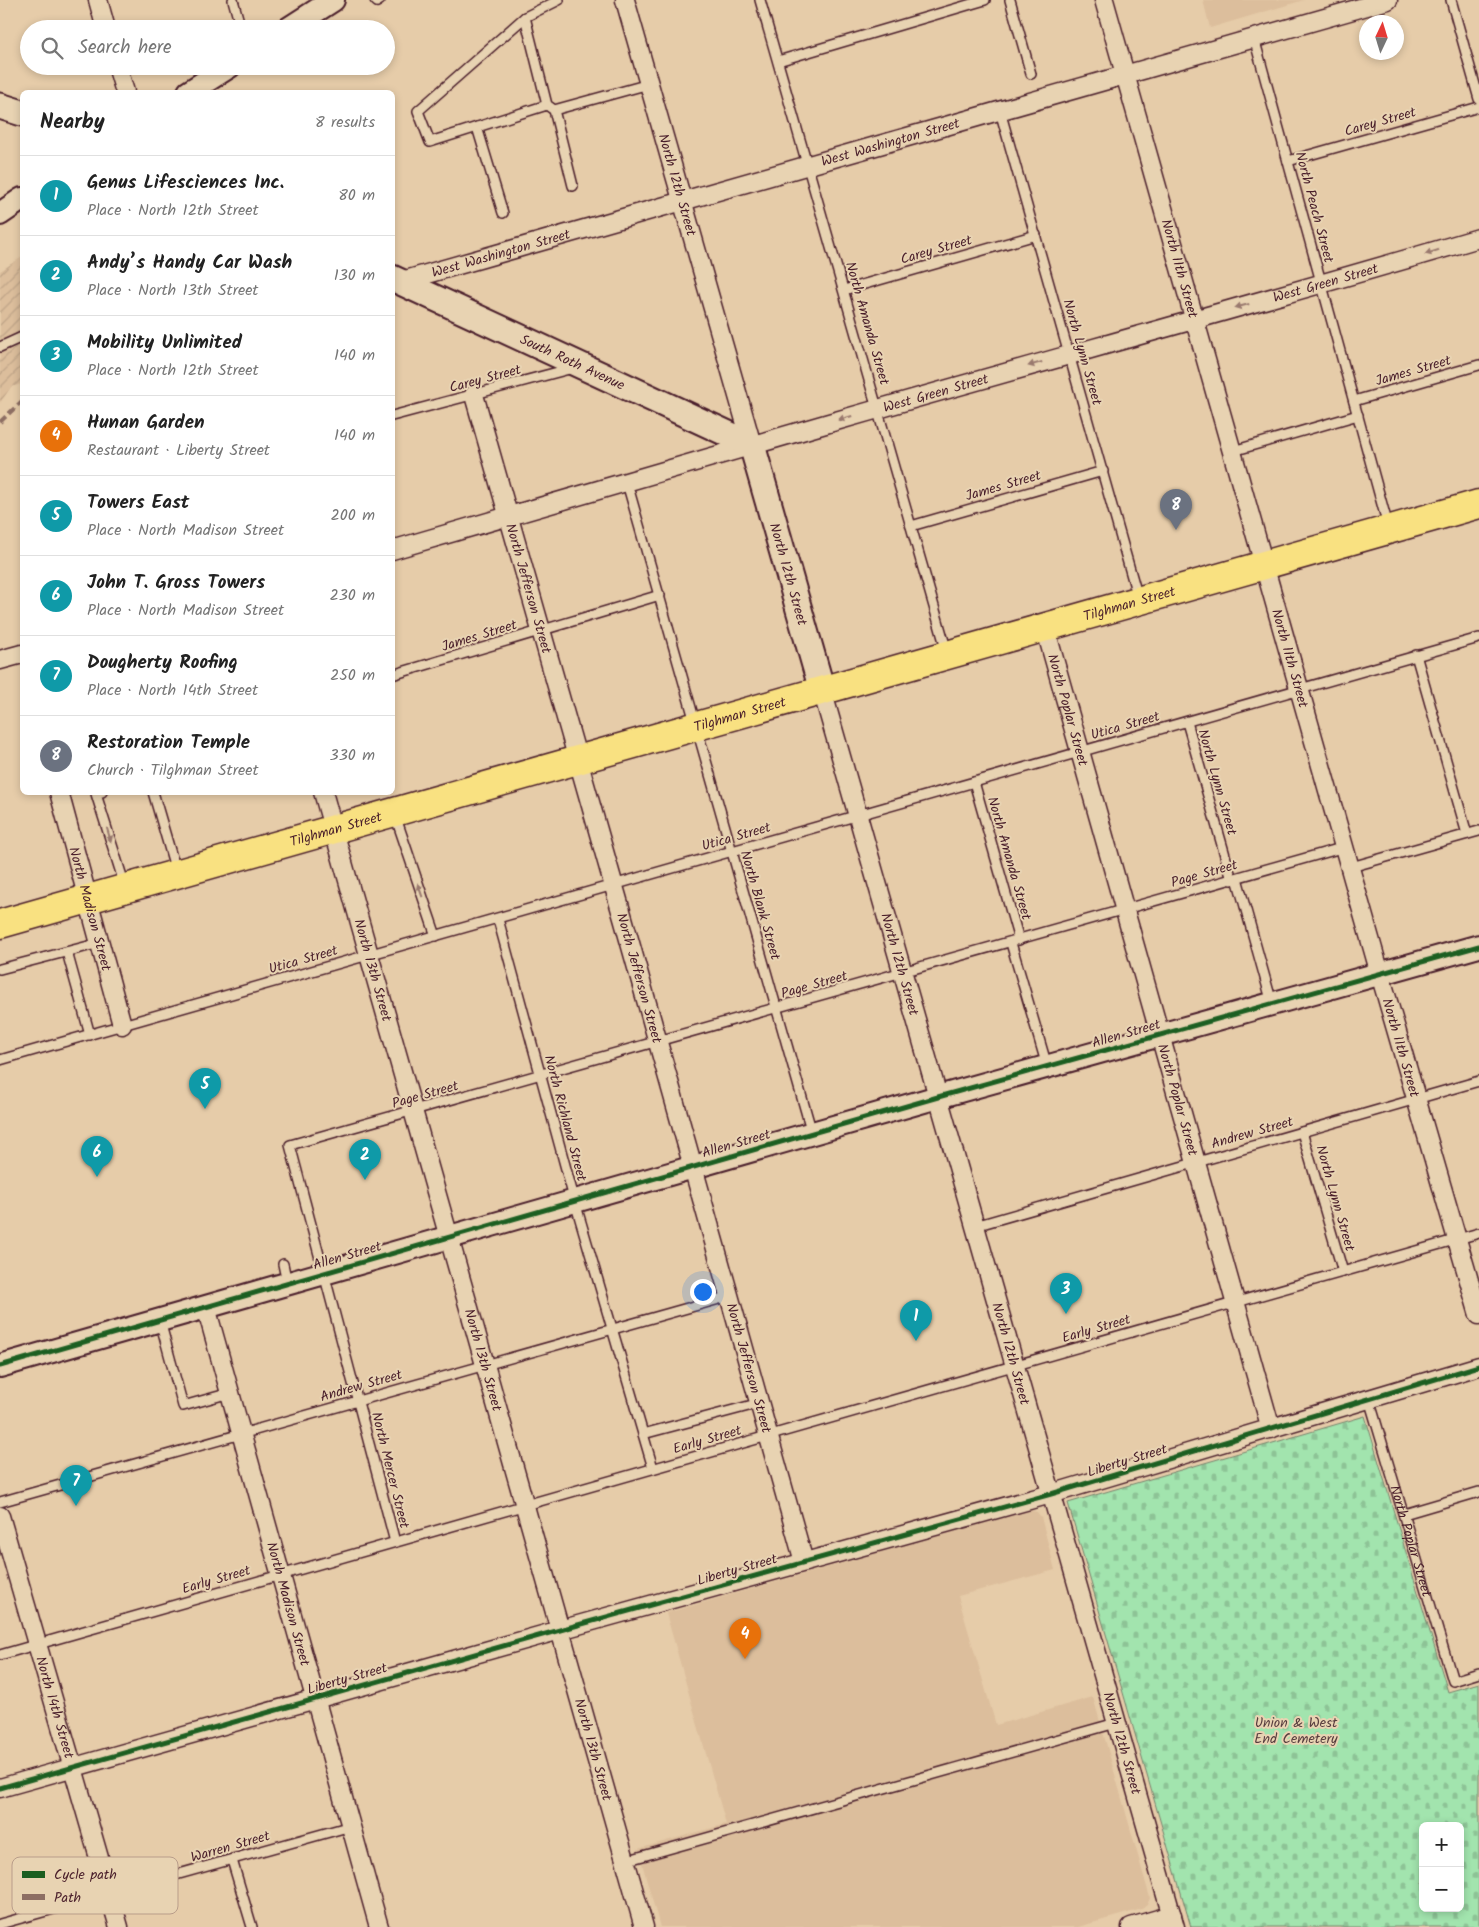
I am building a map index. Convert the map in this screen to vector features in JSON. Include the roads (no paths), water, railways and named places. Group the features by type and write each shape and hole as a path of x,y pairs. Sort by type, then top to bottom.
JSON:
{"main road":[{"path":"0,106 20,112"},
{"name":"South Roth Avenue","path":"395,281 752,445"},
{"name":"North 12th Street","path":"752,445 822,690"},
{"name":"Tilghman Street","path":"0,924 1479,504"}],"street":[{"path":"98,0 104,20"},
{"path":"302,20 333,0"},
{"name":"North 12th Street","path":"625,0 752,445"},
{"name":"North 11th Street","path":"1104,0 1380,974 1479,1315"},
{"name":"West Washington Street","path":"395,281 808,166 1388,0"},
{"path":"120,75 124,90"},
{"path":"192,90 216,75"},
{"path":"0,214 20,200"},
{"name":"West Green Street","path":"395,549 1069,354 1322,285 1479,238"},
{"name":"North Jefferson Street","path":"474,395 694,1167 804,1562"},
{"name":"North Poplar Street","path":"1045,627 1271,1428"},
{"path":"0,660 20,656"},
{"name":"North 12th Street","path":"822,690 1173,1921"},
{"name":"North Madison Street","path":"60,795 122,1026"},
{"name":"North 13th Street","path":"324,795 644,1927"},
{"name":"Allen Street","path":"0,1366 206,1307 285,1274 323,1274 1047,1066 1479,946"},
{"name":"North Madison Street","path":"206,1307 379,1927"},
{"name":"Liberty Street","path":"0,1788 315,1698 1051,1494 1479,1366"},
{"name":"North 14th Street","path":"0,1516 4,1546 37,1644 99,1857"},
{"name":"North 14th Street","path":"116,1914 120,1927"},
{"path":"1131,1927 1173,1921"}],"lane":[{"path":"233,0 239,20"},
{"path":"376,0 377,2 380,0"},
{"path":"559,0 526,17 418,111 430,142 550,107 649,84"},
{"name":"North Amanda Street","path":"760,0 948,654"},
{"path":"778,61 985,0"},
{"path":"1010,0 1031,74"},
{"path":"1451,0 1479,99"},
{"path":"526,17 573,186"},
{"name":"North Peach Street","path":"1254,38 1389,528"},
{"name":"Carey Street","path":"1288,161 1479,107"},
{"name":"North Lynn Street","path":"1000,111 1139,600"},
{"path":"477,127 503,213"},
{"name":"Carey Street","path":"844,290 1036,235"},
{"path":"0,347 20,338"},
{"name":"James Street","path":"1354,401 1479,365"},
{"name":"Carey Street","path":"395,415 581,366"},
{"path":"1233,451 1358,416"},
{"name":"James Street","path":"911,526 1103,471"},
{"name":"North Blank Street","path":"627,483 812,1133"},
{"name":"James Street","path":"395,674 660,595"},
{"name":"Utica Street","path":"0,1060 1479,638"},
{"path":"1416,655 1467,834"},
{"name":"North Lynn Street","path":"1186,722 1272,1004"},
{"name":"North Amanda Street","path":"974,782 1047,1066"},
{"path":"96,795 126,888"},
{"path":"154,795 177,873"},
{"path":"394,812 436,936"},
{"path":"1351,867 1479,831"},
{"name":"Page Street","path":"290,1145 1015,942 1345,847"},
{"name":"North Richland Street","path":"498,919 575,1202 653,1468"},
{"path":"0,969 100,943"},
{"path":"67,952 90,1035"},
{"name":"Andrew Street","path":"975,1226 1479,1081"},
{"name":"North Lynn Street","path":"1302,1132 1342,1272"},
{"name":"North Mercer Street","path":"290,1145 323,1274 359,1400 395,1542"},
{"name":"Early Street","path":"0,1655 1479,1233"},
{"name":"Andrew Street","path":"0,1502 730,1296"},
{"path":"160,1321 184,1406 230,1393"},
{"name":"North Poplar Street","path":"1369,1399 1453,1680 1479,1673"},
{"path":"643,1434 760,1403"},
{"path":"1404,1514 1479,1492"},
{"path":"625,1861 1116,1723"},
{"name":"Warren Street","path":"178,1875 351,1826"},
{"path":"232,1860 252,1927"},
{"name":"Warren Street","path":"0,1924 37,1914"}],"place":[{"name":"Restoration Temple","path":"1176,530"},
{"name":"Towers East","path":"205,1109"},
{"name":"John T. Gross Towers","path":"97,1177"},
{"name":"Andy’s Handy Car Wash","path":"365,1180"},
{"name":"Mobility Unlimited","path":"1066,1314"},
{"name":"Genus Lifesciences Inc.","path":"916,1341"},
{"name":"Dougherty Roofing","path":"76,1506"},
{"name":"Hunan Garden","path":"745,1659"}],"park label":[{"name":"Union & West End Cemetery","path":"1296,1730"}]}
